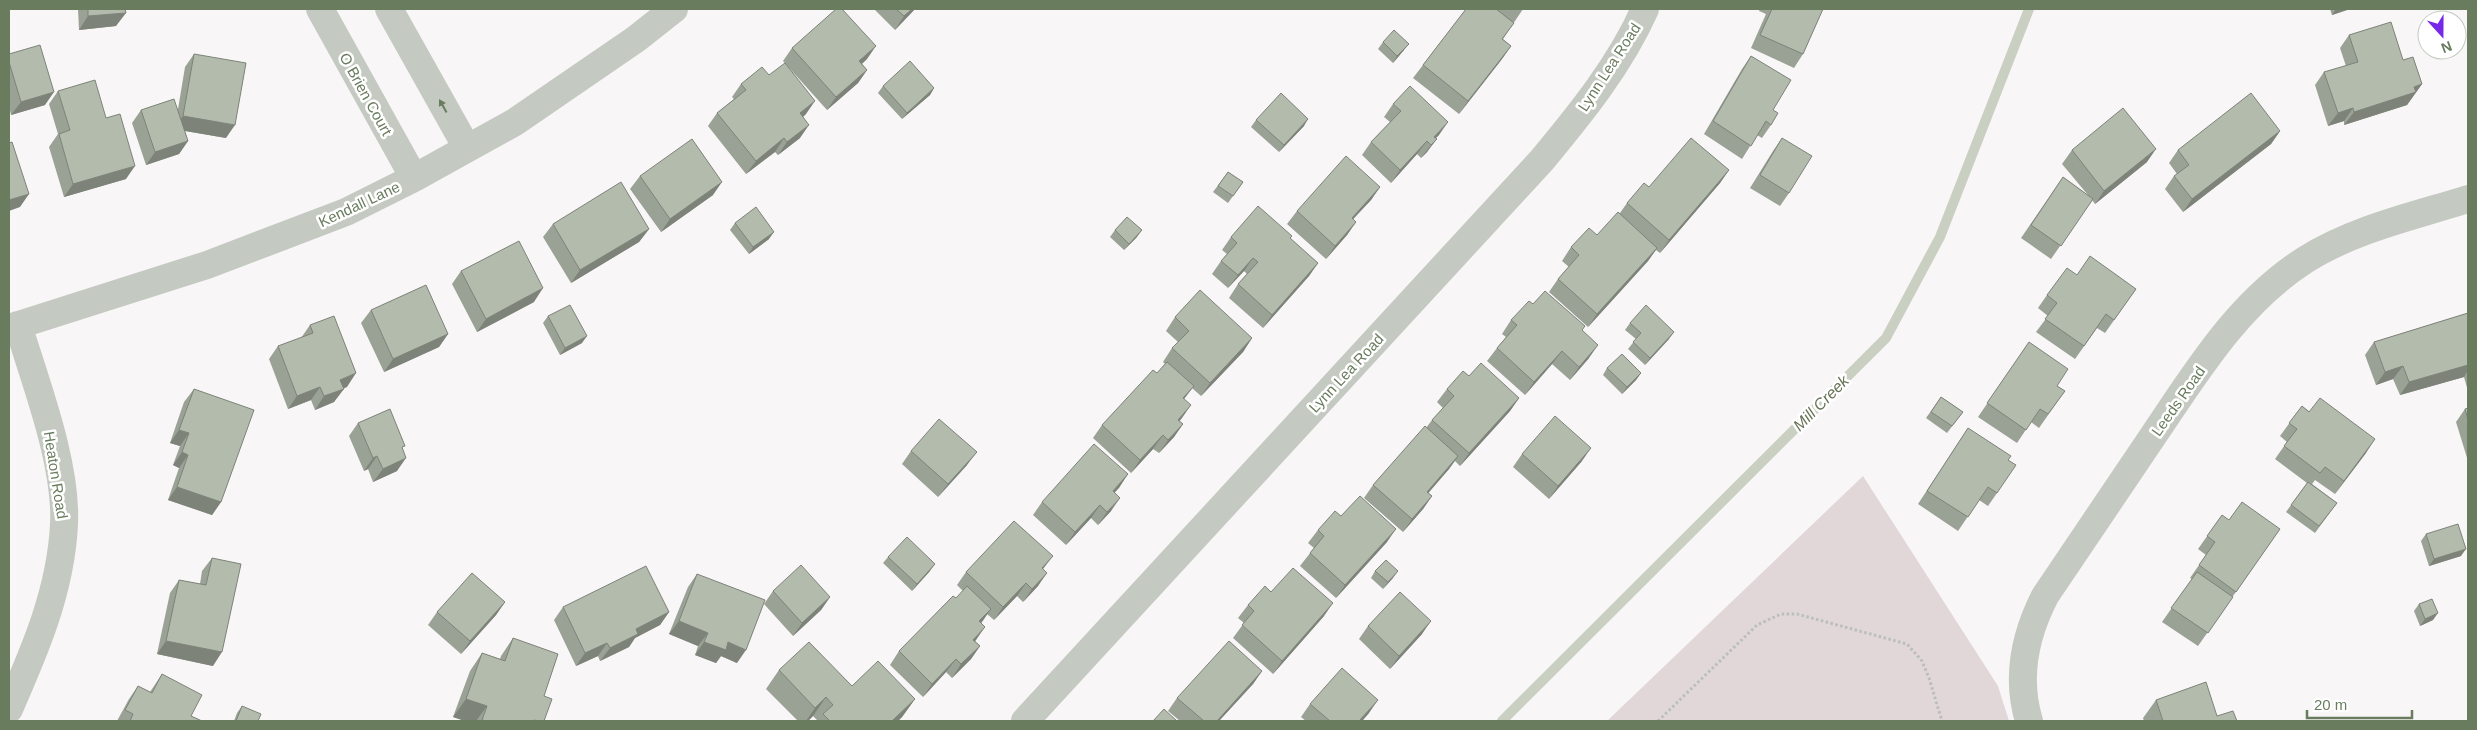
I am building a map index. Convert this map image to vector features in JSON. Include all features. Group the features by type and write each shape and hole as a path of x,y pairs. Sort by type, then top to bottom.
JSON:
{"street":[{"name":"O Brien Court","path":"320,9 414,178"},
{"path":"389,9 467,148"},
{"name":"Kendall Lane","path":"13,327 207,265 346,212 414,178 515,122 636,40 674,9"},
{"name":"Lynn Lea Road","path":"1025,721 1542,160 1595,95 1634,32 1645,9"},
{"name":"Leeds Road","path":"2029,721 2024,706 2022,677 2025,650 2038,610 2180,395 2235,320 2258,296 2286,273 2331,246 2397,221 2468,199"},
{"name":"Heaton Road","path":"9,709 34,653 56,584 64,525 63,502 52,439 13,327"}],"path":[{"path":"1658,721 1757,625 1781,614 1798,614 1907,644 1922,661 1942,721"}],"shaded area":[{"path":"1863,476 1998,686 2009,721 1607,721"}],"building":[{"path":"88,9 125,9 126,13 88,16"},
{"path":"836,9 842,9 876,46 859,61 867,70 836,97 792,48"},
{"path":"896,9 912,9 904,16"},
{"path":"1466,9 1496,9 1514,23 1502,39 1511,46 1468,101 1423,65"},
{"path":"1772,9 1823,9 1803,54 1760,35"},
{"path":"2391,22 2403,60 2413,57 2422,84 2414,87 2416,92 2354,112 2353,108 2338,113 2324,72 2358,62 2349,35"},
{"path":"1394,30 1409,44 1397,56 1383,42"},
{"path":"40,45 54,92 21,102 9,62 9,54"},
{"path":"194,54 246,63 235,125 183,116"},
{"path":"1751,56 1791,80 1773,110 1778,113 1771,125 1766,121 1751,146 1713,121"},
{"path":"910,61 934,88 907,113 883,86"},
{"path":"785,63 815,101 800,113 809,125 787,142 784,138 756,161 717,113 746,90 741,84 762,67 769,75"},
{"path":"95,80 106,118 120,114 135,166 73,184 59,134 70,130 58,91"},
{"path":"1410,86 1448,122 1434,137 1437,139 1431,145 1427,141 1400,170 1371,142 1401,111 1393,104"},
{"path":"1281,93 1308,119 1284,145 1256,120"},
{"path":"2251,93 2280,131 2192,199 2174,176 2189,165 2178,150"},
{"path":"174,99 188,141 155,152 141,110"},
{"path":"2123,108 2156,149 2104,191 2072,150"},
{"path":"1691,138 1729,170 1669,240 1627,203 1644,183 1649,187"},
{"path":"1782,138 1812,156 1789,193 1760,175"},
{"path":"692,139 722,182 670,219 640,176"},
{"path":"12,142 29,194 9,200 9,143"},
{"path":"1346,156 1380,187 1352,218 1356,222 1335,246 1297,211"},
{"path":"1228,172 1243,182 1233,196 1218,186"},
{"path":"2063,177 2093,199 2061,246 2031,225"},
{"path":"621,182 649,229 580,270 553,224"},
{"path":"1258,206 1292,236 1290,238 1318,263 1272,315 1238,284 1258,262 1253,258 1238,275 1221,261 1237,243 1231,237"},
{"path":"756,207 774,232 753,247 735,223"},
{"path":"1618,212 1657,248 1597,314 1558,279 1579,255 1571,247 1589,228 1597,235"},
{"path":"1127,217 1142,230 1129,244 1115,230"},
{"path":"519,241 543,288 486,319 461,271"},
{"path":"2090,256 2136,289 2114,320 2106,314 2084,346 2045,319 2057,303 2047,295 2067,268 2077,275"},
{"path":"426,285 448,334 393,359 371,310"},
{"path":"1200,290 1252,338 1210,383 1172,348 1189,331 1175,317"},
{"path":"1545,291 1585,326 1582,330 1598,345 1579,367 1562,351 1534,382 1497,348 1517,325 1511,320 1529,301 1533,304"},
{"path":"570,305 587,336 565,348 548,316"},
{"path":"1646,305 1674,332 1650,358 1633,342 1641,333 1630,323"},
{"path":"2468,313 2468,365 2409,382 2403,366 2385,372 2374,342"},
{"path":"334,316 356,373 340,380 344,389 324,396 320,387 297,396 278,346 313,333 310,325"},
{"path":"2029,342 2068,369 2057,386 2065,391 2048,414 2040,409 2026,430 1987,403"},
{"path":"1622,354 1641,373 1627,387 1607,368"},
{"path":"1167,362 1194,386 1183,398 1191,405 1178,420 1183,424 1168,440 1163,435 1140,460 1102,425 1153,370 1157,373"},
{"path":"1481,363 1519,398 1469,453 1432,420 1454,396 1447,389 1463,371 1469,376"},
{"path":"194,389 254,410 221,502 177,487 188,455 182,452 189,433 179,430"},
{"path":"1941,397 1963,412 1952,426 1931,412"},
{"path":"2320,398 2375,439 2344,481 2325,467 2320,473 2284,446 2297,429 2289,423 2302,406 2309,412"},
{"path":"2468,408 2468,420 2465,409"},
{"path":"390,409 405,446 402,447 406,458 383,469 377,456 373,458 358,423"},
{"path":"1555,416 1591,448 1558,486 1522,454"},
{"path":"939,419 977,452 948,484 911,451"},
{"path":"1425,426 1458,456 1427,492 1432,496 1412,519 1373,485"},
{"path":"1968,428 2011,456 2008,460 2016,465 1997,493 1988,487 1968,517 1927,491"},
{"path":"1094,444 1128,474 1113,491 1120,498 1107,512 1100,505 1075,532 1042,502"},
{"path":"2308,482 2337,503 2319,526 2291,505"},
{"path":"1360,496 1396,529 1345,585 1310,553 1324,536 1318,530 1335,511 1341,516"},
{"path":"2242,502 2280,529 2236,592 2199,565 2215,542 2207,536 2222,515 2229,520"},
{"path":"1014,521 1053,556 1042,568 1047,573 1032,589 1026,583 1003,607 966,572"},
{"path":"2458,524 2466,549 2434,559 2426,534"},
{"path":"907,537 935,564 917,584 888,557"},
{"path":"212,558 241,564 222,652 166,641 179,580 206,585"},
{"path":"1386,560 1398,571 1388,582 1375,571"},
{"path":"801,565 830,597 802,623 773,591"},
{"path":"646,566 669,612 636,629 638,634 610,648 607,643 585,653 563,607"},
{"path":"1293,568 1333,603 1282,661 1242,625 1254,611 1248,605 1265,586 1271,592"},
{"path":"2197,572 2233,597 2208,633 2171,608"},
{"path":"472,573 505,602 470,641 437,612"},
{"path":"697,574 765,600 746,650 728,642 726,650 704,642 708,633 679,621"},
{"path":"967,586 991,609 979,621 985,627 973,640 980,646 961,664 956,659 932,684 899,651 953,596 956,598"},
{"path":"1400,592 1431,621 1399,656 1368,626"},
{"path":"2432,599 2438,613 2425,619 2419,604"},
{"path":"513,638 558,654 544,696 552,699 544,721 482,720 487,706 466,699 482,653 505,661"},
{"path":"1229,641 1262,671 1217,721 1204,721 1177,698"},
{"path":"809,642 852,686 878,661 915,699 892,721 830,721 823,714 833,705 826,697 815,708 779,670"},
{"path":"1342,668 1378,700 1359,721 1330,721 1310,704"},
{"path":"162,674 202,695 191,716 202,721 130,721 133,714 125,710 138,686 152,693"},
{"path":"2206,682 2217,716 2233,711 2237,721 2163,721 2156,700"},
{"path":"242,706 261,714 258,721 236,721"},
{"path":"1164,709 1177,721 1153,721"}],"waterway":[{"name":"Mill Creek","path":"1502,721 1886,338 1940,237 2029,9"}]}
